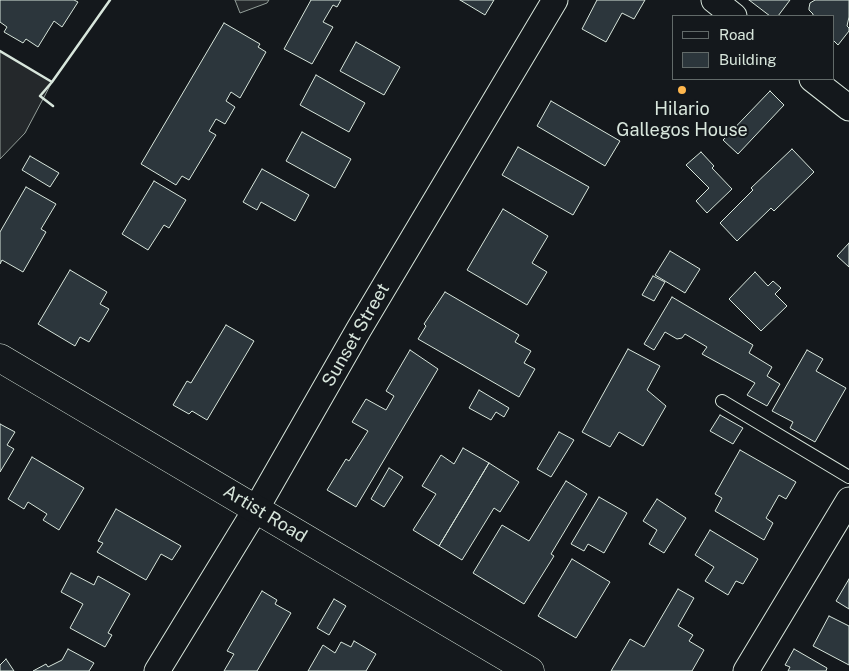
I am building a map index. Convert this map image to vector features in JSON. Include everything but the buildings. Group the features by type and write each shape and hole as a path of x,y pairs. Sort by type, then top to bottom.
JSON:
{"main road":[{"name":"Artist Road","path":"0,358 530,671"}],"street":[{"name":"Sunset Street","path":"157,671 256,509 354,337 555,0"},
{"path":"714,0 733,15"},
{"path":"813,80 849,108"},
{"path":"746,671 849,500"}],"lane":[{"path":"722,401 849,477"}],"shaded area":[{"path":"235,0 269,0 267,3 240,13"},
{"path":"0,51 52,82 25,133 0,159"}],"wall":[{"path":"53,106 40,96 110,0"},
{"path":"0,51 52,82"}],"place":[{"name":"Hilario Gallegos House","path":"682,90"}]}
